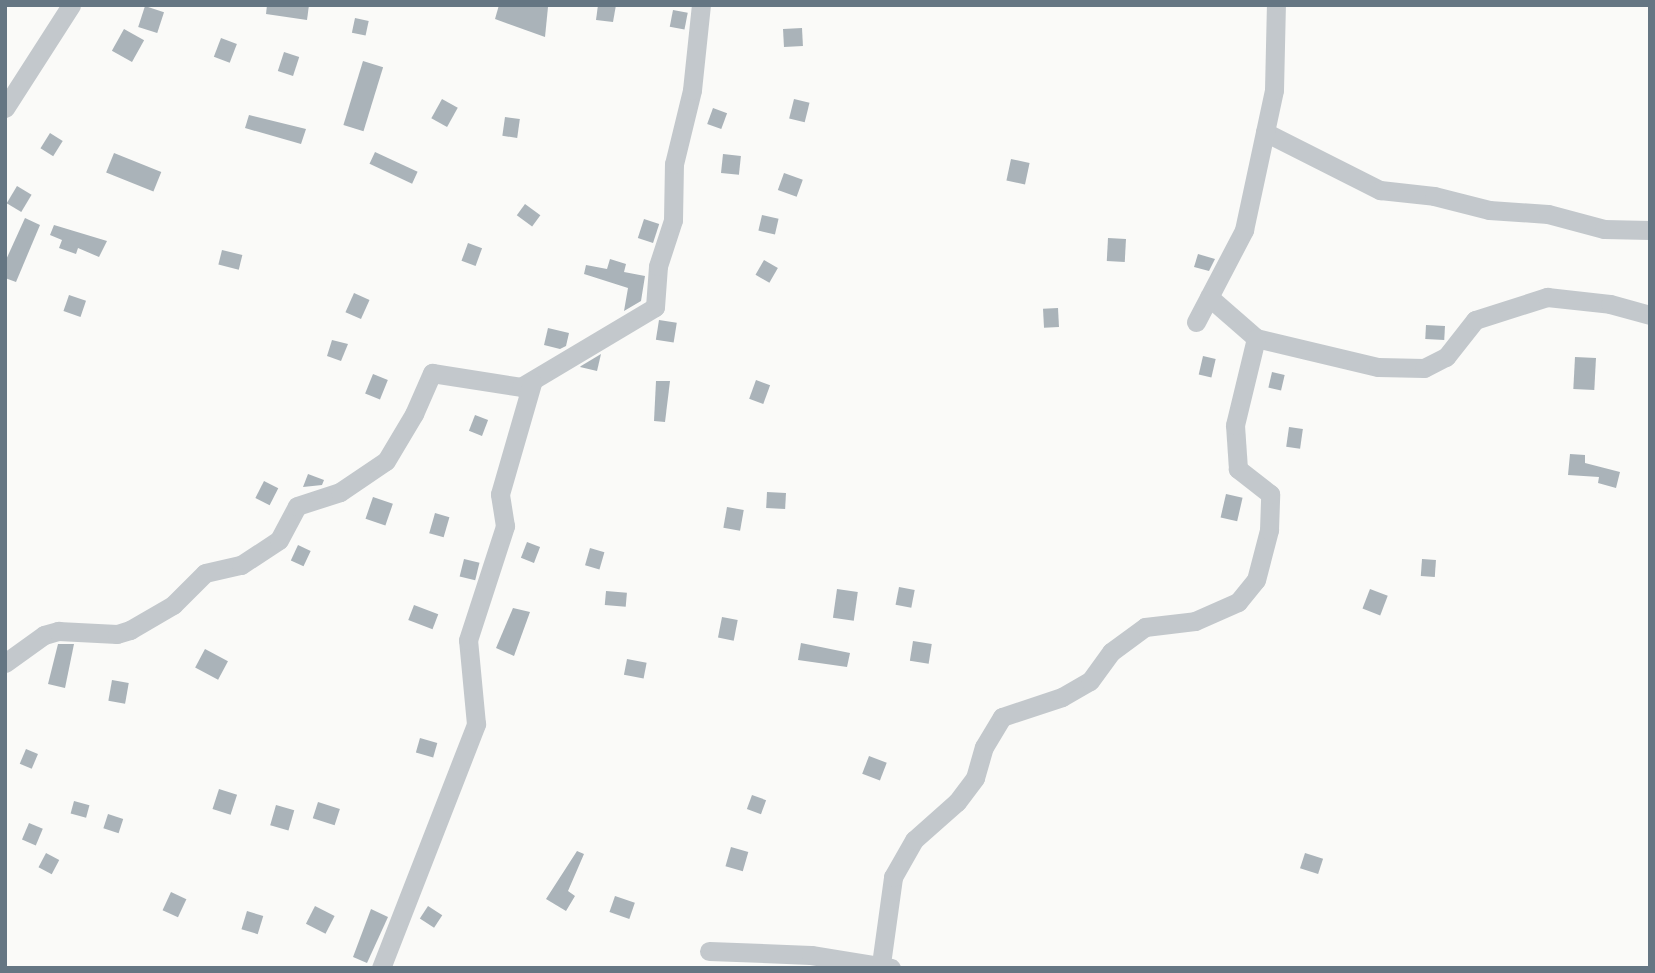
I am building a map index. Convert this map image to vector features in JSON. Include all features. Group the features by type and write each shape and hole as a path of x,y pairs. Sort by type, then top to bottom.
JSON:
{"street":[{"path":"5,108 71,5"},
{"path":"5,663 44,635 58,631 117,634 130,630 173,605 205,573 241,565 279,540 298,506 340,492 386,461 414,414 432,373 498,385 532,383 587,344 623,330 655,307 658,266 673,220 674,164 692,90 701,5"},
{"path":"1196,323 1244,230 1274,90 1276,5"},
{"path":"1265,132 1380,191 1434,196 1489,210 1548,214 1604,229 1650,230"},
{"path":"1209,296 1256,338 1378,367 1424,368 1446,357 1475,320 1547,297 1610,304 1650,315"},
{"path":"709,951 886,966 893,877 914,840 957,802 975,778 984,747 1003,717 1062,697 1090,681 1111,652 1146,627 1195,621 1238,602 1256,580 1269,530 1270,494 1238,469 1235,425 1256,338"},
{"path":"381,968 476,724 468,640 505,526 500,494 532,383"}],"building":[{"path":"267,5 309,5 307,20 266,14"},
{"path":"499,5 548,7 545,37 495,19"},
{"path":"598,5 616,5 613,22 596,20"},
{"path":"145,6 164,12 157,33 138,27"},
{"path":"673,10 688,13 684,30 670,27"},
{"path":"355,18 369,21 366,36 352,33"},
{"path":"802,28 803,46 784,47 783,29"},
{"path":"124,29 144,40 132,62 112,51"},
{"path":"221,38 237,44 230,63 214,57"},
{"path":"284,52 299,57 293,76 278,71"},
{"path":"363,61 383,67 363,131 343,125"},
{"path":"442,99 458,108 447,127 431,118"},
{"path":"794,99 810,103 805,122 789,118"},
{"path":"713,108 727,113 721,129 707,124"},
{"path":"249,115 306,129 301,144 245,128"},
{"path":"505,117 520,119 517,138 502,136"},
{"path":"50,133 63,141 53,156 40,148"},
{"path":"375,152 418,172 412,184 370,164"},
{"path":"114,153 161,172 153,192 106,172"},
{"path":"723,154 741,156 739,175 721,173"},
{"path":"1011,159 1030,163 1025,184 1006,181"},
{"path":"784,173 803,180 797,197 778,190"},
{"path":"17,186 32,195 21,212 7,203"},
{"path":"525,204 540,215 532,226 517,215"},
{"path":"762,215 779,219 775,234 758,231"},
{"path":"25,218 40,225 16,282 5,278 5,262"},
{"path":"644,219 659,224 653,243 638,238"},
{"path":"54,225 107,241 99,257 78,248 76,254 59,248 62,240 50,235"},
{"path":"1108,238 1126,239 1125,262 1107,261"},
{"path":"468,243 482,248 476,266 462,261"},
{"path":"222,250 242,255 239,270 218,265"},
{"path":"1198,254 1215,259 1209,271 1194,267"},
{"path":"610,259 626,264 624,272 645,276 641,301 624,311 628,288 584,274 586,265 607,269"},
{"path":"764,260 778,268 769,283 756,275"},
{"path":"354,293 370,300 361,319 345,312"},
{"path":"69,295 86,301 80,317 63,311"},
{"path":"1058,308 1059,327 1044,328 1043,309"},
{"path":"659,320 677,323 674,343 656,340"},
{"path":"1426,325 1445,326 1444,340 1425,339"},
{"path":"548,328 569,333 566,346 560,349 544,345"},
{"path":"332,340 348,344 341,361 327,356"},
{"path":"601,354 597,371 580,367 581,366"},
{"path":"1203,356 1216,359 1211,377 1199,375"},
{"path":"1575,357 1596,358 1594,390 1573,389"},
{"path":"1272,372 1285,375 1281,391 1268,388"},
{"path":"373,374 388,380 380,399 365,393"},
{"path":"756,380 770,385 763,404 749,399"},
{"path":"656,381 670,381 665,422 654,421"},
{"path":"475,415 488,420 482,436 469,431"},
{"path":"1289,427 1303,429 1300,449 1286,447"},
{"path":"1570,454 1585,455 1585,463 1620,472 1616,488 1598,483 1599,477 1568,475"},
{"path":"308,474 324,480 322,485 303,487"},
{"path":"264,481 278,488 270,505 255,498"},
{"path":"767,492 786,493 785,509 766,508"},
{"path":"1226,494 1243,498 1237,521 1221,517"},
{"path":"373,497 393,504 385,526 366,519"},
{"path":"727,507 744,510 740,531 723,528"},
{"path":"435,513 449,517 444,537 429,533"},
{"path":"527,542 540,547 534,563 521,558"},
{"path":"298,545 311,551 304,566 291,560"},
{"path":"590,548 604,552 599,569 585,565"},
{"path":"464,559 480,563 475,580 460,576"},
{"path":"1422,559 1436,560 1435,577 1421,576"},
{"path":"899,587 915,590 911,608 896,605"},
{"path":"837,589 858,592 854,621 833,618"},
{"path":"1370,589 1388,596 1380,615 1362,609"},
{"path":"606,591 627,593 626,607 605,605"},
{"path":"414,605 438,614 433,629 408,620"},
{"path":"513,608 530,612 514,656 496,648"},
{"path":"722,617 738,620 734,641 718,638"},
{"path":"913,641 932,644 929,664 910,661"},
{"path":"801,643 850,653 847,667 798,660"},
{"path":"58,644 74,644 65,688 48,684"},
{"path":"205,649 228,661 218,680 195,668"},
{"path":"627,659 647,663 644,679 624,675"},
{"path":"112,680 129,683 125,704 108,701"},
{"path":"420,738 437,743 433,757 416,752"},
{"path":"26,749 38,754 32,769 20,764"},
{"path":"869,756 887,763 880,781 862,774"},
{"path":"219,789 237,795 231,815 213,809"},
{"path":"752,795 766,800 761,814 747,809"},
{"path":"74,801 89,805 86,818 71,814"},
{"path":"318,802 340,809 335,825 313,818"},
{"path":"276,805 294,810 288,830 270,825"},
{"path":"108,814 123,819 119,833 103,828"},
{"path":"29,823 43,829 36,845 22,840"},
{"path":"731,847 748,852 743,871 725,866"},
{"path":"577,851 584,854 568,891 575,896 566,911 546,899"},
{"path":"46,853 59,860 52,874 38,867"},
{"path":"1305,853 1323,859 1318,874 1300,868"},
{"path":"171,892 186,899 178,917 163,910"},
{"path":"615,896 635,903 629,919 609,912"},
{"path":"315,906 335,916 326,934 306,924"},
{"path":"428,906 442,915 434,928 420,919"},
{"path":"371,909 388,917 367,963 353,957"},
{"path":"247,911 263,916 258,934 241,929"}]}
